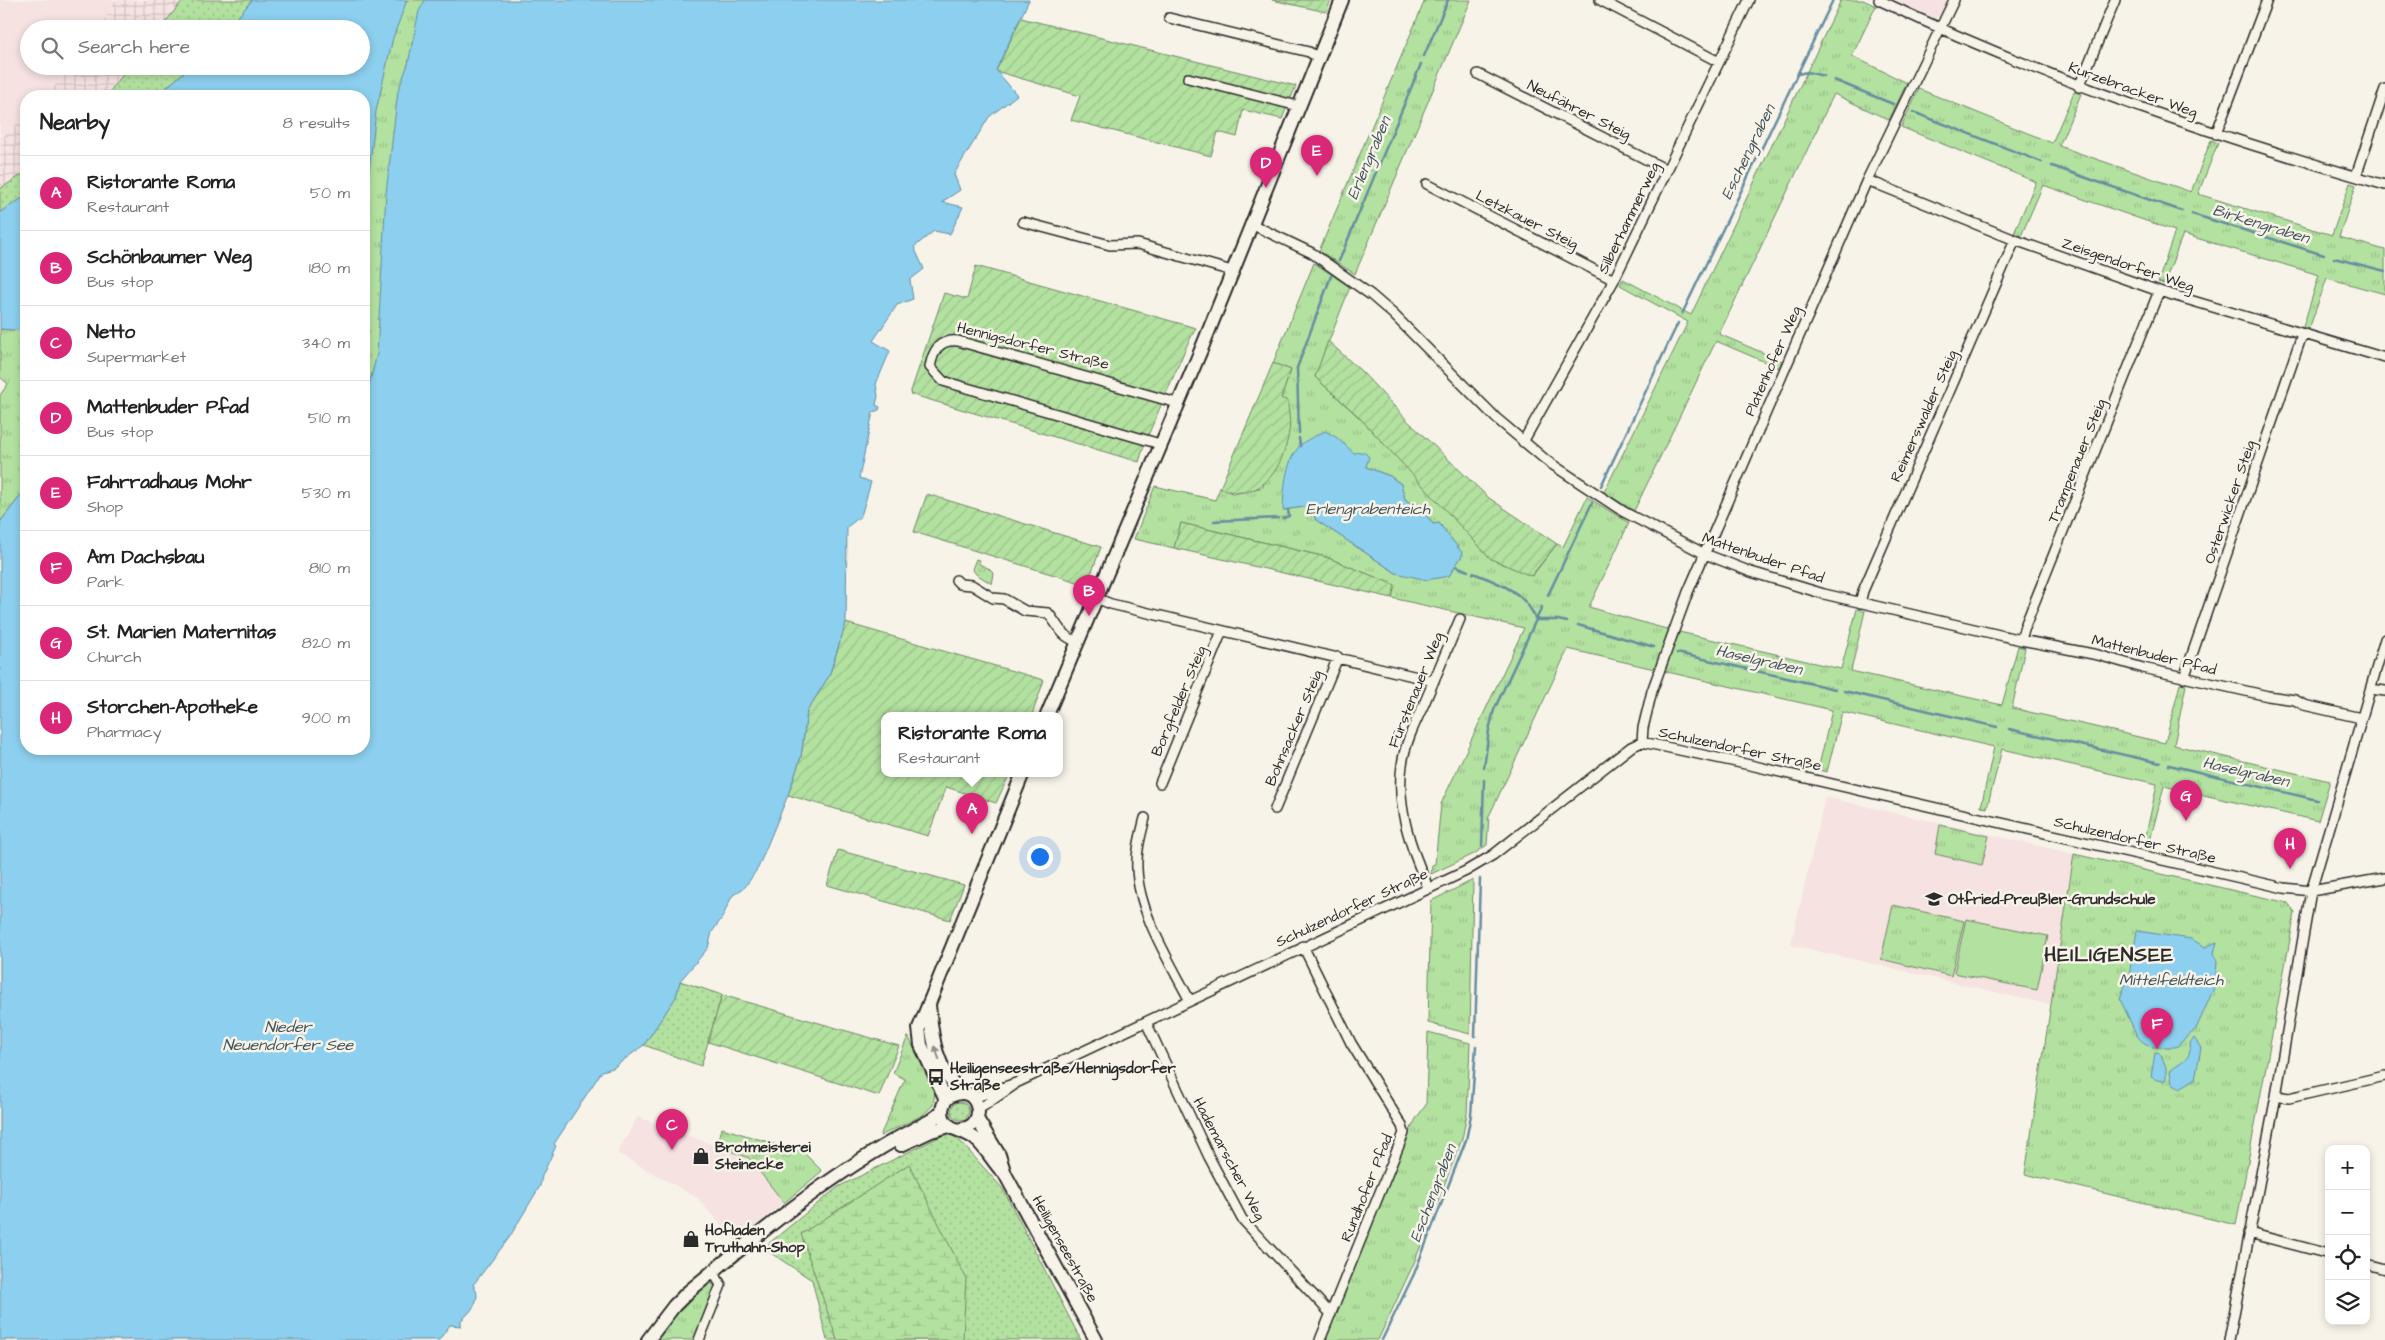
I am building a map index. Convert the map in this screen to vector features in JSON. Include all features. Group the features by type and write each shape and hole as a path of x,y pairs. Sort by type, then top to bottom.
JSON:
{"main road":[{"path":"1048,712 1232,271 1342,0"},
{"path":"955,1128 945,1121 944,1106 919,1036 922,1017 929,1005 1021,777"},
{"path":"648,1340 674,1306 713,1272 834,1177 886,1146 903,1139 931,1131 972,1126 973,1105 950,1081 936,1053 929,1005"},
{"path":"903,1139 930,1121 954,1094 973,1105"},
{"name":"Heiligenseestraße","path":"973,1105 999,1155 1005,1174"},
{"name":"Heiligenseestraße","path":"955,1128 976,1139 1005,1174 1096,1340"}],"street":[{"path":"1600,0 1720,62"},
{"name":"Silberhammerweg","path":"1523,442 1614,280 1749,0"},
{"name":"Kurzebracker Weg","path":"1879,0 1940,29 2080,87 2216,134 2385,185"},
{"name":"Platenhofer Weg","path":"1642,742 1643,728 1664,656 1705,554 1868,180 1954,0"},
{"path":"2080,87 2115,0"},
{"path":"2216,134 2267,0"},
{"path":"1169,18 1309,52 1319,58"},
{"name":"Neufährer Steig","path":"1478,74 1667,170"},
{"path":"1188,78 1298,106"},
{"path":"2356,176 2385,89"},
{"name":"Zeisgendorfer Weg","path":"1868,180 2015,240 2159,291 2302,335 2385,358"},
{"name":"Letzkauer Steig","path":"1427,184 1614,280"},
{"path":"1023,222 1110,245 1138,244 1232,271"},
{"name":"Mattenbuder Pfad","path":"1251,224 1312,253 1371,295 1394,314 1462,385 1523,442 1586,488 1624,512 1705,554 1788,584 1860,603 2021,640 2098,655 2184,678 2268,696 2282,697 2362,718"},
{"name":"Reimerswalder Steig","path":"1860,603 1863,591 2015,240"},
{"name":"Trampenauer Steig","path":"2021,640 2159,291"},
{"name":"Osterwicker Steig","path":"2184,678 2302,335"},
{"name":"Hennigsdorfer Straße","path":"1160,444 943,381 930,367 932,354 939,344 948,340 958,341 1177,403"},
{"path":"956,580 960,584 972,585 994,598 1004,599 1025,611 1048,613 1058,630 1067,638 1078,642"},
{"path":"1096,598 1111,604 1434,680"},
{"name":"Fürstenauer Weg","path":"1428,887 1407,830 1401,799 1401,775 1408,740 1460,619"},
{"name":"Borgfelder Steig","path":"1160,783 1222,630"},
{"path":"2229,1340 2276,1096 2311,891 2385,640"},
{"name":"Bohnsacker Steig","path":"1276,809 1338,657"},
{"path":"2371,689 2385,691"},
{"name":"Schulzendorfer Straße","path":"973,1105 1007,1091 1016,1083 1303,946 1466,871 1493,855 1631,747 1642,742 1750,765 2284,888 2311,891 2385,878"},
{"path":"1145,818 1137,855 1141,896 1158,936 1190,1001"},
{"name":"Rundhofer Pfad","path":"1303,946 1351,1043 1404,1132 1320,1340"},
{"name":"Hademarscher Weg","path":"1146,1022 1210,1157 1242,1219 1331,1314"},
{"path":"2276,1096 2289,1098 2385,1076"},
{"path":"2249,1233 2325,1253"},
{"path":"2370,1265 2385,1269"},
{"path":"699,1340 721,1285 713,1272"}],"shaded area":[{"path":"0,0 116,0 104,20 20,20 20,75 65,75 51,90 20,90 20,121 0,140"},
{"path":"116,0 183,0 167,20 104,20"},
{"path":"1895,0 1947,0 1940,16 1932,18"},
{"path":"65,75 123,75 111,90 51,90"},
{"path":"20,121 20,176 0,189 0,140"},
{"name":"Otfried-Preußler-Grundschule","path":"1825,797 2074,854 2051,1005 1791,945"},
{"path":"638,1117 749,1158 784,1203 735,1241 698,1198 617,1153"}],"green space":[{"path":"183,0 252,0 235,20 167,20"},
{"path":"402,0 456,0 411,288 370,405 370,130 373,102"},
{"path":"1272,0 1331,0 1326,12"},
{"path":"1425,0 1471,0 1355,274 1319,251"},
{"path":"1841,0 1863,0 1876,6 1852,56 1907,83 1889,120 1834,94 1719,334 1782,361 1779,368 1716,341 1634,511 1604,492 1688,322 1620,285 1623,279 1691,315"},
{"path":"1021,18 1296,86 1282,119 1243,110 1237,137 1218,132 1211,156 1071,120 1080,96 996,71"},
{"path":"123,75 181,75 164,90 111,90"},
{"path":"1919,89 2052,143 2074,92 2081,94 2059,146 2191,192 2211,140 2218,143 2198,194 2332,235 2350,183 2356,185 2339,237 2385,250 2385,294 2327,278 2309,329 2303,327 2319,275 2183,234 2164,284 2158,282 2175,231 2043,185 2021,236 2014,233 2036,182 1901,127"},
{"path":"20,176 20,200 0,212 0,189"},
{"path":"1314,263 1350,287 1315,377 1532,576 1557,544 1563,547 1587,497 1629,523 1589,607 1666,629 1841,669 1857,609 1865,611 1851,671 2002,705 2018,646 2025,648 2012,708 2165,743 2180,684 2186,685 2174,745 2330,781 2318,821 2164,786 2149,845 2144,844 2157,784 2002,749 1987,808 1981,807 1994,747 1842,712 1827,772 1818,770 1832,710 1568,649 1489,816 1487,845 1474,854 1431,874 1432,865 1435,864 1441,804 1524,628 1392,598 1394,585 1326,557 1181,523 1174,548 1134,539 1155,486 1215,500 1220,488 1234,494 1263,487 1281,398 1291,370 1273,363","holes":["1336,437 1366,467 1390,476 1401,484 1405,499 1427,516 1433,524 1439,523 1463,554 1449,576 1396,573 1316,520 1311,505 1284,510"]},
{"path":"976,266 1196,328 1146,440 1139,462 910,394 944,293 967,299"},
{"path":"0,329 20,331 20,497 0,522 0,395 8,384 0,377"},
{"path":"1328,341 1361,371 1409,422 1489,498 1557,544 1531,576 1491,559 1357,415 1315,377"},
{"path":"1273,363 1291,370 1281,398 1288,401 1290,424 1286,445 1281,458 1268,480 1258,487 1247,491 1234,492 1220,488"},
{"path":"927,494 1101,547 1087,585 914,532"},
{"path":"1181,523 1326,557 1395,585 1392,598 1174,548"},
{"path":"976,559 979,560 979,564 988,568 994,574 992,584 976,574 972,569"},
{"path":"846,623 1044,680 1033,712 881,712 881,777 1008,777 996,803 946,787 928,836 788,795 801,757 807,711 829,676"},
{"path":"1940,825 1989,836 1982,865 1935,854"},
{"path":"838,850 964,885 950,920 827,885"},
{"path":"2074,854 2288,903 2295,913 2236,1225 2025,1174"},
{"path":"1473,880 1470,1034 1428,1023 1431,901"},
{"path":"1893,905 1964,921 1951,976 1881,959"},
{"path":"1966,919 2048,936 2037,990 1954,973"},
{"path":"680,981 722,995 701,1066 644,1045 676,996"},
{"path":"722,995 899,1046 879,1096 708,1042"},
{"path":"1428,1032 1470,1043 1467,1114 1462,1139 1414,1263 1378,1340 1324,1340 1405,1140 1417,1117 1426,1105"},
{"path":"908,1036 935,1092 933,1105 923,1115 880,1136 905,1079 893,1073"},
{"path":"956,1102 964,1102 969,1107 967,1118 956,1120 951,1115 951,1107"},
{"path":"722,1128 804,1153 822,1171 784,1203 749,1158 717,1146"},
{"path":"951,1131 1003,1189 1081,1340 827,1340 812,1280 763,1248 838,1187"},
{"path":"909,1164 966,1278 963,1340 837,1340 801,1234"},
{"path":"709,1283 717,1288 695,1340 654,1340 682,1305"}],"water":[{"path":"252,0 407,0 393,38 376,111 370,164 370,90 164,90 181,75 370,75 370,20 235,20"},
{"name":"Nieder Neuendorfer See","path":"425,0 1029,0 996,70 1017,95 989,117 954,174 960,190 942,202 963,207 950,234 934,231 914,247 924,269 910,280 913,299 897,305 873,341 890,351 876,384 878,396 876,405 880,407 879,410 873,412 859,478 871,482 861,516 847,527 846,623 829,676 807,711 801,757 788,795 758,868 745,887 732,896 722,918 712,932 708,948 680,981 676,997 644,1045 613,1068 602,1071 554,1144 556,1146 542,1176 540,1186 509,1238 473,1285 477,1294 475,1304 461,1320 461,1326 450,1325 439,1340 0,1340 0,522 20,497 20,755 370,755 370,381 377,354 386,193 398,91 408,64 419,11"},
{"path":"20,200 20,331 0,329 0,212"},
{"name":"Erlengrabenteich","path":"1325,431 1336,437 1354,453 1364,452 1369,457 1366,467 1390,476 1401,484 1405,499 1427,516 1433,524 1439,523 1463,554 1449,576 1427,580 1396,573 1316,520 1311,506 1283,510 1287,473 1293,456 1304,442"},
{"name":"Mittelfeldteich","path":"2137,931 2191,939 2205,947 2217,942 2214,953 2217,961 2215,986 2196,1029 2176,1047 2152,1047 2143,1042 2137,1036 2120,999 2129,975"},
{"path":"2194,1038 2201,1048 2195,1079 2180,1088 2172,1083 2170,1071 2187,1057 2190,1043"},
{"path":"2155,1053 2160,1054 2166,1067 2166,1078 2164,1081 2151,1077"}],"waterway":[{"name":"Erlengraben","path":"1424,56 1448,0"},
{"name":"Eschengraben","path":"1682,314 1833,0"},
{"name":"Erlengraben","path":"1339,261 1421,64"},
{"name":"Birkengraben","path":"1798,74 1807,72 1824,76"},
{"name":"Birkengraben","path":"1834,80 1893,104"},
{"name":"Birkengraben","path":"1913,112 2042,162"},
{"name":"Birkengraben","path":"2052,166 2182,211"},
{"name":"Birkengraben","path":"2192,214 2324,255"},
{"name":"Birkengraben","path":"2334,258 2385,271"},
{"name":"Erlengraben","path":"1299,433 1297,368 1331,276"},
{"name":"Eschengraben","path":"1601,486 1678,323"},
{"name":"Erlengraben","path":"1299,438 1300,446"},
{"name":"Eschengraben","path":"1548,595 1592,503"},
{"path":"1283,518 1289,516 1288,510"},
{"path":"1214,521 1278,518"},
{"name":"Erlengraben","path":"1456,566 1468,571"},
{"name":"Erlengraben","path":"1473,573 1502,585 1519,595 1526,602 1536,620 1567,622"},
{"name":"Eschengraben","path":"1484,768 1489,730 1494,710 1542,607"},
{"name":"Haselgraben","path":"1578,625 1654,647"},
{"name":"Haselgraben","path":"1677,653 1835,689"},
{"name":"Haselgraben","path":"1844,691 1997,727"},
{"name":"Haselgraben","path":"2009,729 2160,763"},
{"name":"Haselgraben","path":"2169,765 2317,800"},
{"name":"Eschengraben","path":"1482,846 1484,780"},
{"name":"Eschengraben","path":"1475,1036 1480,879"},
{"name":"Eschengraben","path":"1382,1340 1414,1274 1466,1140 1471,1115 1476,1046"}],"place":[{"name":"Fahrradhaus Mohr","path":"1317,176"},
{"name":"Mattenbuder Pfad","path":"1266,188"},
{"name":"Schönbaumer Weg","path":"1089,616"},
{"name":"St. Marien Maternitas","path":"2186,821"},
{"name":"Ristorante Roma","path":"972,834"},
{"name":"Storchen-Apotheke","path":"2290,869"},
{"name":"Otfried-Preußler-Grundschule","path":"1934,899"},
{"name":"Am Dachsbau","path":"2157,1049"},
{"name":"Heiligenseestraße/Hennigsdorfer Straße","path":"936,1077"},
{"name":"Netto","path":"672,1150"},
{"name":"Brotmeisterei Steinecke","path":"701,1156"},
{"name":"Hofladen Truthahn-Shop","path":"691,1239"}],"district":[{"name":"HEILIGENSEE","path":"2109,955"}]}
